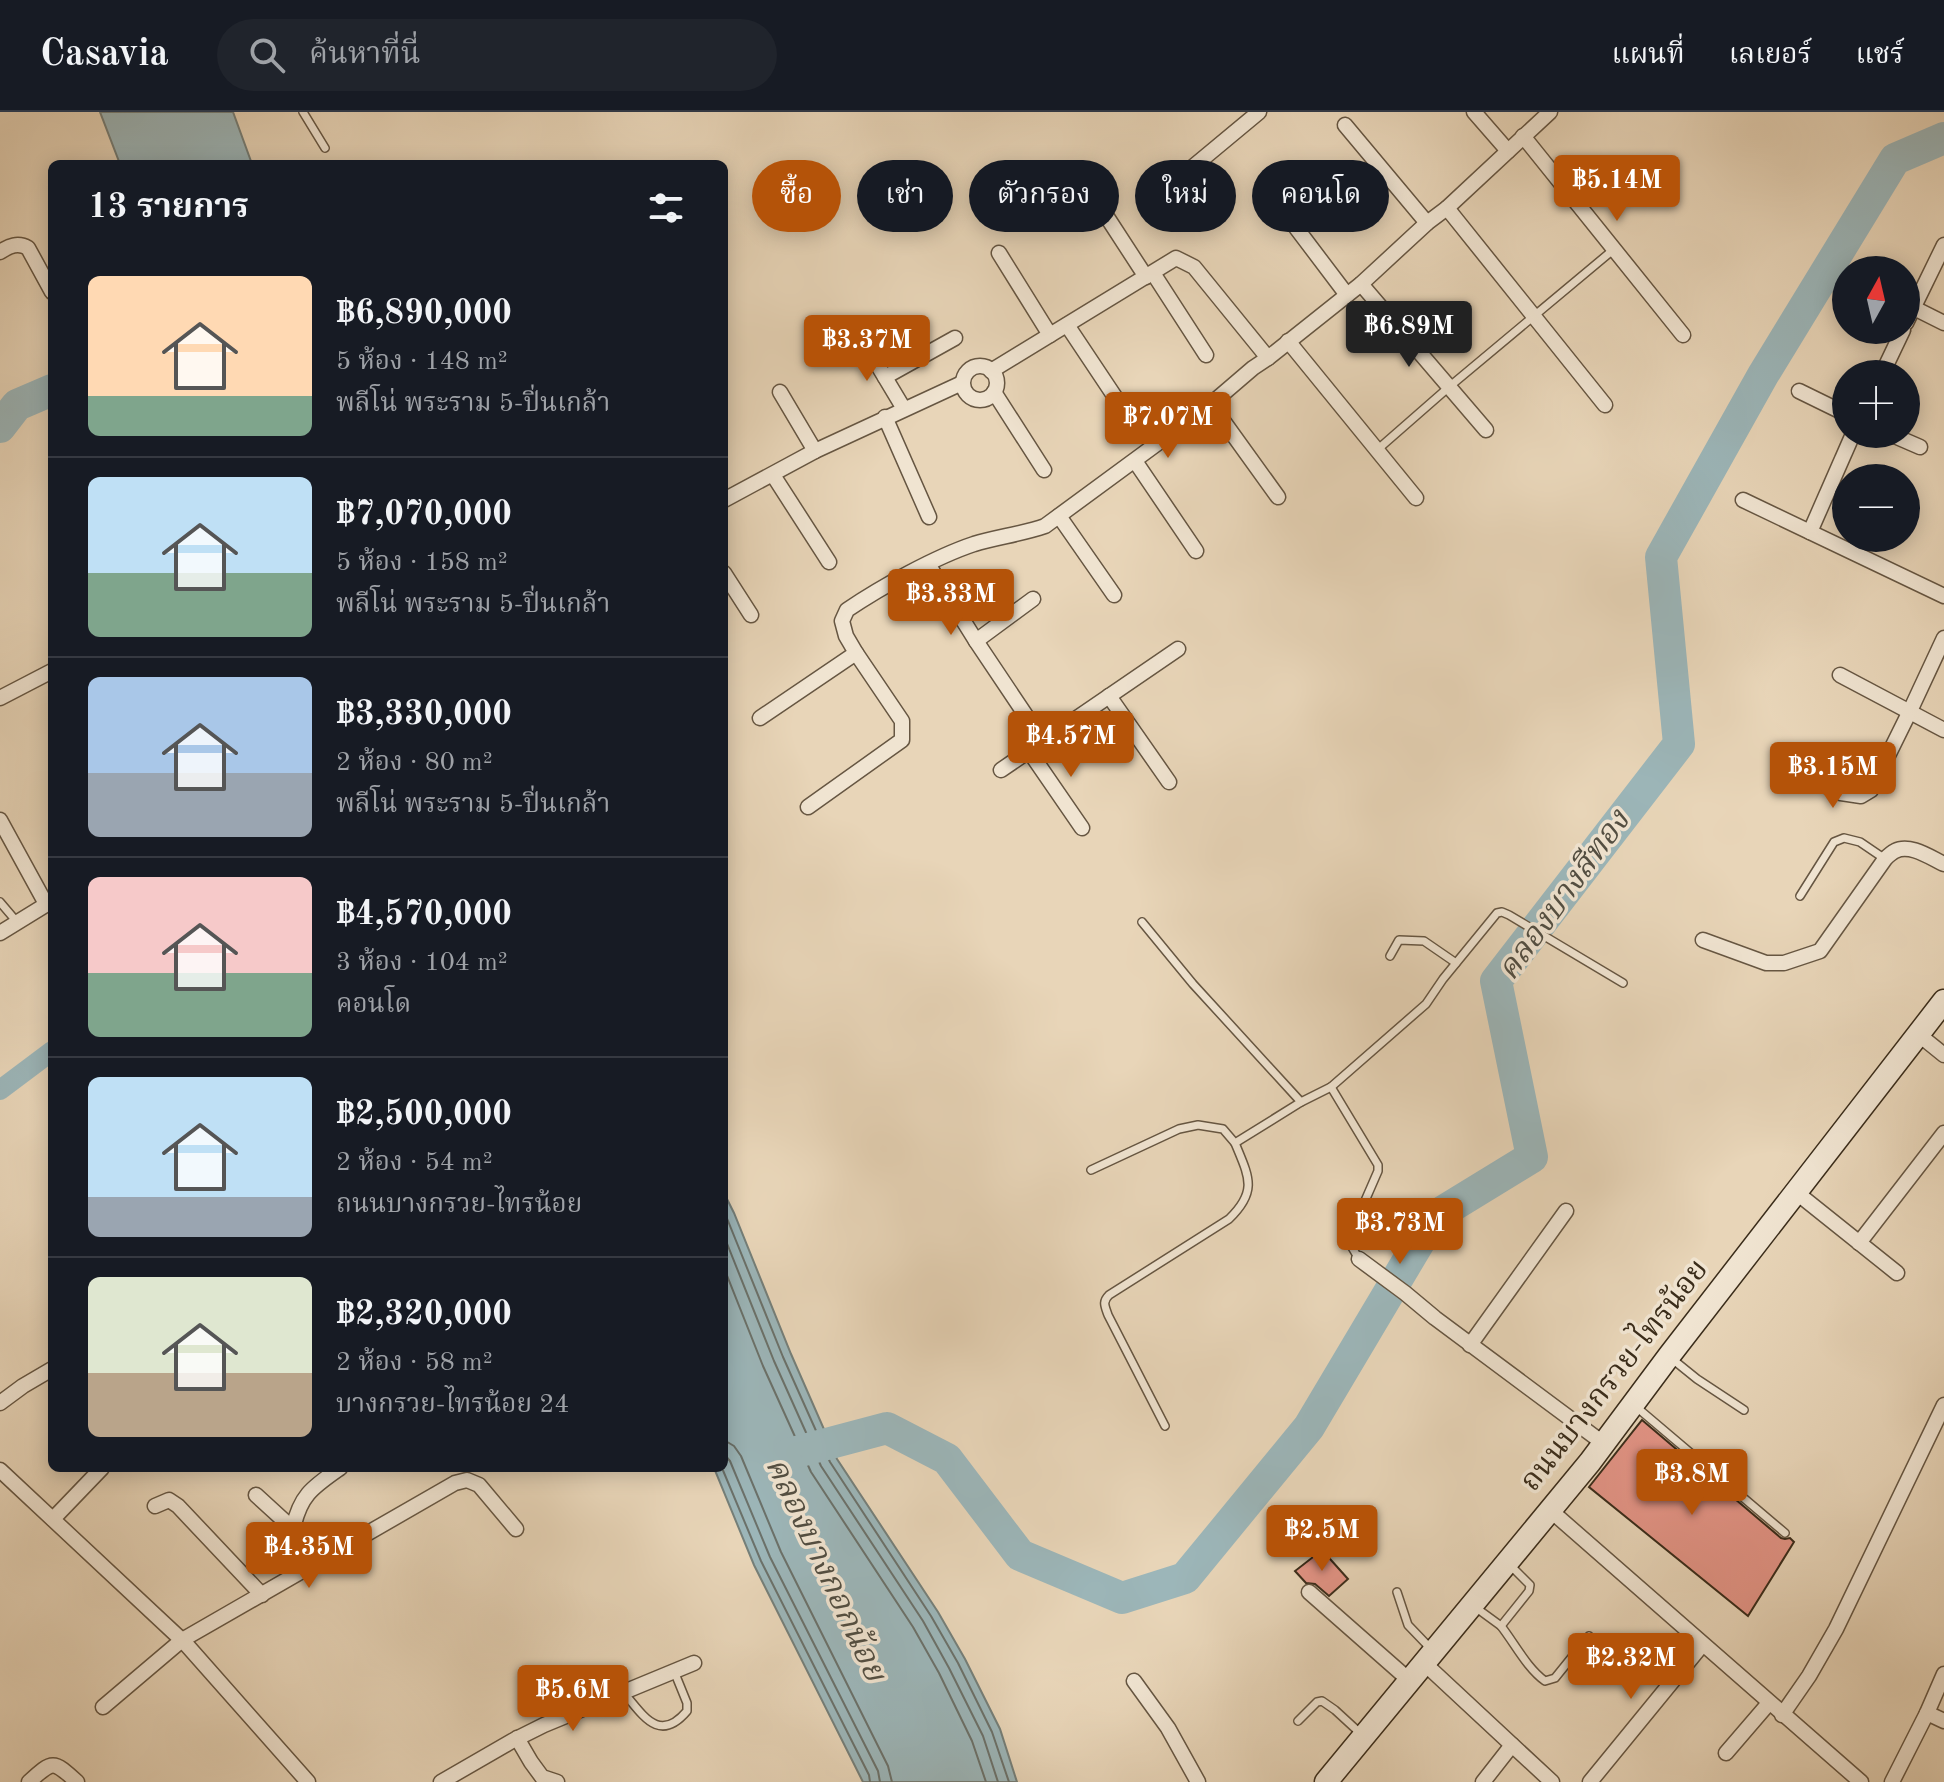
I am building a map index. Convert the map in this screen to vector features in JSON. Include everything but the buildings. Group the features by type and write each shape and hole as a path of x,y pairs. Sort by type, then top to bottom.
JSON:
{"main road":[{"name":"ถนนบางกรวย-ไทรน้อย","path":"1326,1782 1590,1462 1944,1001"}],"street":[{"path":"1201,160 1259,112"},
{"path":"1474,112 1508,151"},
{"path":"808,807 902,740 902,721 846,636 842,621 847,610 928,564 969,546 1045,526 1211,404 1361,284 1550,112"},
{"path":"1345,125 1427,223"},
{"path":"1523,136 1683,335"},
{"path":"1447,208 1605,405"},
{"path":"1119,232 1206,355"},
{"path":"1299,232 1347,295"},
{"path":"0,252 15,245 28,248 48,285"},
{"path":"1920,287 1944,245"},
{"path":"999,253 1050,335"},
{"path":"991,371 1176,258 1194,267 1268,358"},
{"path":"1361,284 1486,430"},
{"path":"1920,310 1944,323"},
{"path":"1067,325 1129,418"},
{"path":"885,377 955,338"},
{"path":"862,339 904,409"},
{"path":"1288,341 1416,498"},
{"path":"981,367 991,371 997,385 989,397 975,400 968,396 962,383 971,369 981,367"},
{"path":"728,494 962,383"},
{"path":"1799,391 1832,407"},
{"path":"780,392 815,451"},
{"path":"994,392 1044,470"},
{"path":"1211,404 1278,497"},
{"path":"885,417 929,517"},
{"path":"1810,532 1847,448"},
{"path":"1135,461 1196,551"},
{"path":"773,475 829,562"},
{"path":"1743,500 1944,596"},
{"path":"1059,516 1114,595"},
{"path":"928,564 1043,741"},
{"path":"728,583 751,615"},
{"path":"976,641 1033,599"},
{"path":"1795,771 1841,793 1861,796 1871,790 1944,638"},
{"path":"1001,770 1178,649"},
{"path":"760,718 856,653"},
{"path":"0,698 48,673"},
{"path":"1840,675 1944,730"},
{"path":"1109,696 1169,782"},
{"path":"1029,751 1082,828"},
{"path":"0,820 48,900"},
{"path":"1703,940 1766,963 1784,963 1820,951 1885,859 1896,850 1918,851 1944,864"},
{"path":"0,933 48,903"},
{"path":"1918,1034 1944,1055"},
{"path":"1859,1243 1944,1133"},
{"path":"1797,1193 1897,1273"},
{"path":"1470,1345 1566,1211"},
{"path":"1359,1259 1603,1443"},
{"path":"0,1403 48,1371"},
{"path":"0,1387 23,1386"},
{"path":"1782,1715 1836,1629 1944,1405"},
{"path":"0,1470 182,1640 307,1782"},
{"path":"53,1519 98,1472"},
{"path":"293,1529 301,1501 335,1472"},
{"path":"103,1707 182,1640 455,1483 467,1480 479,1485 516,1529"},
{"path":"256,1495 321,1560"},
{"path":"155,1506 169,1500 178,1506 262,1595"},
{"path":"1550,1510 1852,1779"},
{"path":"1309,1592 1422,1665 1552,1782"},
{"path":"1590,1782 1702,1645"},
{"path":"441,1782 517,1738 694,1663"},
{"path":"1892,1782 1944,1674"},
{"path":"1134,1681 1168,1728 1198,1782"},
{"path":"1726,1753 1769,1703"},
{"path":"1927,1713 1944,1721"},
{"path":"517,1738 542,1777 557,1782"},
{"path":"1483,1782 1512,1745"},
{"path":"29,1782 51,1765 60,1766 77,1782"}],"lane":[{"path":"303,112 325,148"},
{"path":"1377,450 1614,249"},
{"path":"1800,896 1834,842 1844,838 1860,842 1885,859"},
{"path":"0,902 17,922"},
{"path":"1235,1143 1331,1087 1426,1004 1493,916 1502,912 1623,983"},
{"path":"1142,922 1193,984 1301,1102"},
{"path":"1390,956 1399,940 1424,941 1456,963"},
{"path":"1331,1087 1378,1165 1351,1233 1350,1244 1359,1259"},
{"path":"1091,1170 1179,1129 1198,1125 1223,1129 1235,1143 1248,1175 1248,1190 1241,1207 1229,1219 1105,1299 1108,1315 1165,1426"},
{"path":"1669,1356 1744,1410"},
{"path":"1633,1404 1785,1533"},
{"path":"1501,1626 1529,1591 1530,1585 1508,1563"},
{"path":"1397,1592 1422,1665"},
{"path":"1473,1605 1501,1626 1545,1681 1555,1678 1589,1636"},
{"path":"623,1691 650,1723 664,1726 672,1723 687,1711 687,1703 674,1671"},
{"path":"1298,1721 1317,1702 1322,1701 1363,1736"}],"water":[{"path":"100,112 233,112 251,160 118,160"},
{"name":"คลองบางกอกน้อย","path":"728,1201 837,1459 938,1612 965,1659 1000,1729 1017,1782 863,1782 754,1565 716,1472 728,1472"}],"waterway":[{"name":"คลองบางสีทอง","path":"789,1454 887,1428 947,1459 1020,1555 1122,1598 1185,1578 1309,1427 1434,1217 1532,1157 1496,981 1679,744 1661,557 1763,375 1895,159 1944,138"},
{"path":"0,427 17,405 48,392"},
{"path":"0,1090 48,1054"}]}
